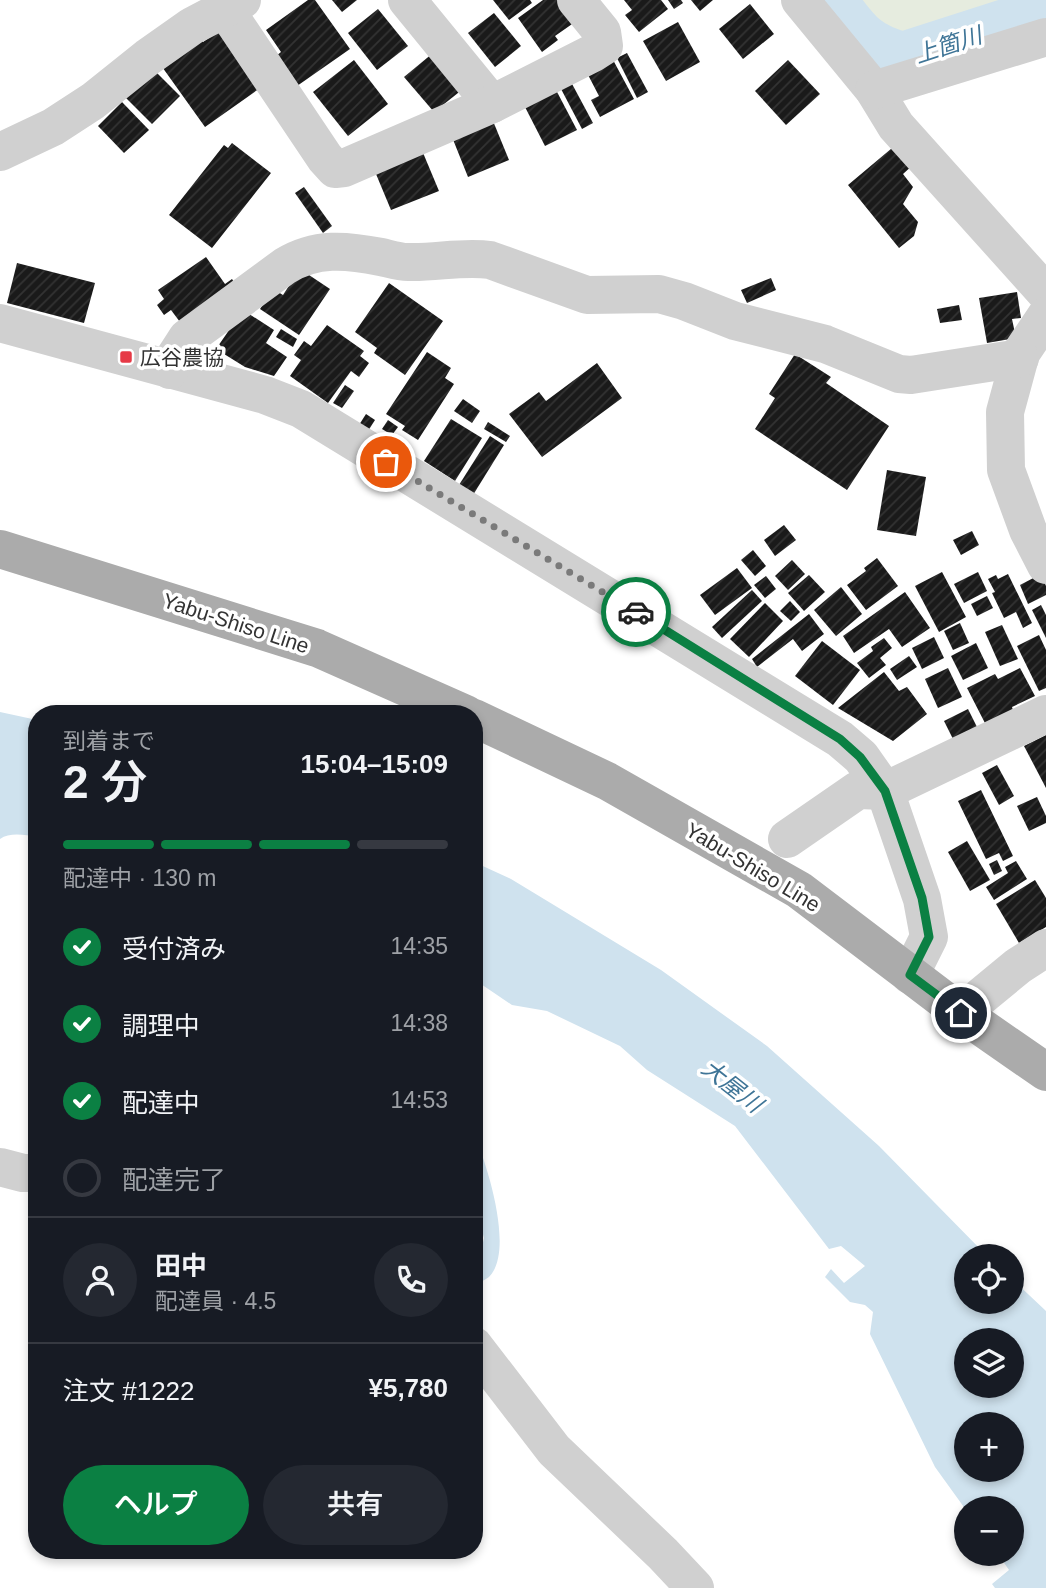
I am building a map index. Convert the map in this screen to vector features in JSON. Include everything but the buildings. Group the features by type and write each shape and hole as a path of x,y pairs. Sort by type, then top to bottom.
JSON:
{"main road":[{"name":"Yabu-Shiso Line","path":"0,549 317,648 446,705"},
{"name":"Yabu-Shiso Line","path":"483,722 607,781 799,890 961,1013 1046,1072"}],"street":[{"path":"407,0 492,104"},
{"path":"0,152 53,127 93,102 148,57 192,26 233,4 325,158 335,169 344,168 492,104 604,46 602,32 576,0"},
{"path":"800,0 874,90 896,127 1046,293"},
{"path":"874,90 1046,37"},
{"path":"170,370 187,338 285,266 301,257 321,252 348,251 406,262 476,258 490,260 587,295 659,294 736,321 825,344 899,374 911,375 1020,358"},
{"path":"1046,316 1020,358 1005,412 1006,470 1028,530 1046,565"},
{"path":"0,323 265,395 301,409 840,739 860,757 885,791 922,898 929,937 910,975"},
{"path":"787,839 858,790 885,791 1046,714"},
{"path":"961,1013 1018,966 1046,948"},
{"path":"0,1167 28,1173"},
{"path":"483,1358 554,1450 695,1588"}],"shaded area":[{"path":"851,0 1009,0 895,35 873,30"}],"water":[{"path":"0,712 28,718 28,836 13,835 0,839"},
{"name":"大屋川","path":"483,866 511,879 661,970 767,1046 879,1146 975,1244 954,1244 954,1314 1024,1314 1024,1290 1046,1311 1046,1588 995,1588 992,1584 1009,1570 1006,1566 1024,1566 1024,1496 956,1496 935,1467 870,1334 873,1312 865,1305 850,1302 825,1277 831,1269 844,1283 865,1266 841,1246 829,1249 735,1126 647,1070 620,1046 547,1011 512,1005 483,985"},
{"path":"483,1159 496,1207 499,1248 496,1265 489,1277 483,1280"}],"waterway":[{"name":"上箇川","path":"829,0 860,38 878,50 903,59 1046,13"}],"way so far":[{"path":"386,462 636,612"}],"place":[{"name":"広谷農協","path":"126,357"}],"route":[{"path":"636,612 840,739 860,757 885,791 922,898 929,937 910,975 961,1013"}]}
